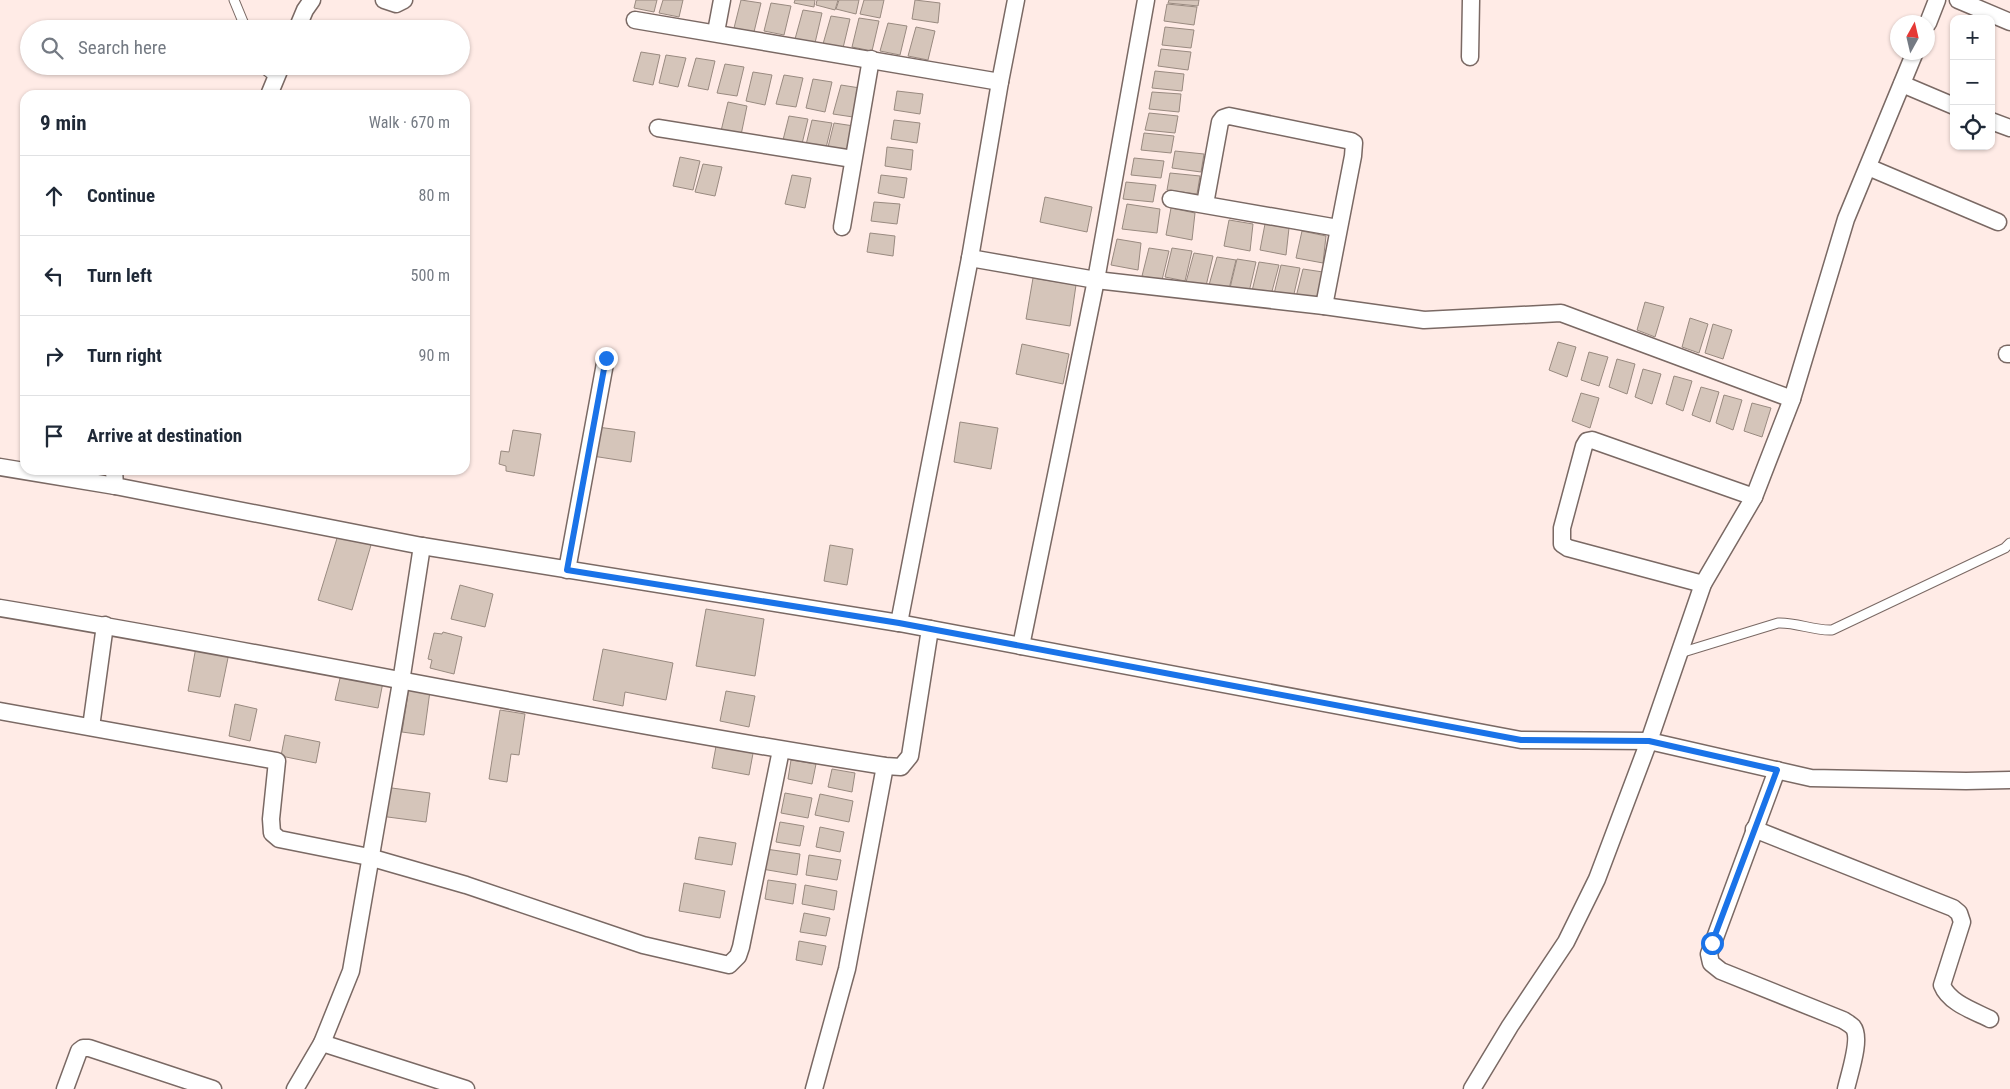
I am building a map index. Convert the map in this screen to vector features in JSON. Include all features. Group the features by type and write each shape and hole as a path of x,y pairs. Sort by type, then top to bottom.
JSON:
{"street":[{"path":"301,20 312,0"},
{"path":"384,0 396,4 404,0"},
{"path":"716,32 722,0"},
{"path":"899,623 970,258 1016,0"},
{"path":"1022,646 1096,280 1146,0"},
{"path":"1470,57 1471,0"},
{"path":"1931,15 1937,0"},
{"path":"1958,0 2010,22"},
{"path":"635,20 716,32 1000,82"},
{"path":"842,227 871,59"},
{"path":"1472,1089 1510,1026 1566,942 1597,879 1649,741 1704,584 1754,498 1792,399 1846,218 1912,60"},
{"path":"271,90 277,75"},
{"path":"1902,84 1952,105"},
{"path":"1205,204 1220,122 1223,118 1229,116 1354,143 1324,306"},
{"path":"1995,122 2010,128"},
{"path":"658,128 853,159"},
{"path":"1868,167 1998,222"},
{"path":"1171,200 1205,204 1338,228"},
{"path":"970,258 1096,280 1324,306 1424,320 1561,313 1792,399"},
{"path":"567,570 606,358"},
{"path":"1704,584 1568,548 1562,544 1562,528 1584,446 1588,441 1592,440 1754,498"},
{"path":"0,467 20,469"},
{"path":"83,475 114,478 422,546 899,623 1521,740 1649,741 1811,778 1966,782 2010,780"},
{"path":"295,1089 322,1043 351,971 369,857 401,682 422,546"},
{"path":"0,608 105,625 401,682 781,750 885,766 901,766 910,756 930,629"},
{"path":"91,727 105,625"},
{"path":"0,711 277,761 271,819 272,833 279,838 369,857 466,885 643,945 729,965 738,956 741,946 781,750"},
{"path":"814,1089 847,969 885,766"},
{"path":"1777,770 1708,954 1711,963 1720,971 1843,1020 1853,1027 1857,1043 1846,1089"},
{"path":"1754,830 1953,908 1959,913 1962,922 1942,985 1945,992 1952,999 1990,1019"},
{"path":"322,1043 466,1089"},
{"path":"65,1089 78,1051 83,1048 90,1048 181,1084 213,1089"}],"lane":[{"path":"234,0 242,20"},
{"path":"1680,653 1778,623 1787,623 1822,631 1832,630 2005,548 2010,543"}],"building":[{"path":"636,0 657,0 654,12 634,8"},
{"path":"663,0 683,0 679,17 659,13"},
{"path":"741,0 761,3 754,32 734,28"},
{"path":"795,0 815,0 814,7 794,3"},
{"path":"817,0 838,0 835,10 816,5"},
{"path":"839,0 859,0 856,14 836,9"},
{"path":"864,0 884,0 880,18 860,14"},
{"path":"915,0 940,3 938,23 912,19"},
{"path":"1169,0 1199,0 1198,6 1168,3"},
{"path":"771,3 791,6 784,35 764,31"},
{"path":"1167,4 1197,7 1194,25 1164,21"},
{"path":"803,10 822,13 815,43 795,39"},
{"path":"831,16 850,19 843,48 823,44"},
{"path":"859,18 879,21 872,51 852,47"},
{"path":"888,23 907,26 900,55 880,51"},
{"path":"916,27 935,31 928,60 908,56"},
{"path":"1165,27 1194,30 1191,48 1162,45"},
{"path":"1161,49 1191,52 1188,70 1158,66"},
{"path":"641,52 660,55 653,85 633,81"},
{"path":"666,55 686,58 678,87 659,83"},
{"path":"696,58 715,61 708,90 688,86"},
{"path":"725,64 744,67 737,96 717,93"},
{"path":"1155,71 1184,74 1182,91 1152,88"},
{"path":"753,72 772,75 765,105 746,101"},
{"path":"784,75 803,78 796,107 776,104"},
{"path":"813,79 832,82 825,112 806,108"},
{"path":"841,85 860,88 853,117 833,114"},
{"path":"897,91 923,94 920,114 894,110"},
{"path":"1152,92 1181,94 1179,112 1149,109"},
{"path":"728,102 747,106 741,135 721,131"},
{"path":"1149,113 1178,116 1175,133 1145,130"},
{"path":"789,116 808,119 801,148 782,144"},
{"path":"812,120 832,123 825,152 805,149"},
{"path":"894,120 920,123 917,143 891,139"},
{"path":"834,123 854,126 847,155 827,151"},
{"path":"1144,133 1174,136 1171,153 1141,150"},
{"path":"887,147 913,150 911,170 885,166"},
{"path":"1175,151 1204,154 1201,172 1172,168"},
{"path":"680,157 700,161 693,190 673,186"},
{"path":"1134,158 1164,161 1161,178 1131,175"},
{"path":"703,164 722,167 715,196 695,192"},
{"path":"1170,173 1200,176 1197,194 1167,190"},
{"path":"792,175 811,178 805,208 785,204"},
{"path":"881,175 907,178 904,198 878,193"},
{"path":"1126,182 1156,185 1153,202 1123,199"},
{"path":"1045,197 1092,207 1087,232 1040,222"},
{"path":"874,202 900,204 897,224 871,221"},
{"path":"1127,204 1160,209 1157,233 1122,229"},
{"path":"1171,208 1195,213 1192,240 1166,235"},
{"path":"1229,220 1253,224 1250,251 1224,246"},
{"path":"1265,224 1289,228 1286,255 1260,250"},
{"path":"1302,231 1326,236 1323,263 1296,258"},
{"path":"870,233 895,236 893,256 867,252"},
{"path":"1117,239 1141,243 1138,270 1111,265"},
{"path":"1149,248 1169,251 1162,280 1142,276"},
{"path":"1172,248 1192,251 1185,281 1165,277"},
{"path":"1194,253 1213,256 1206,286 1186,282"},
{"path":"1217,257 1236,260 1229,289 1209,285"},
{"path":"1237,259 1256,262 1249,292 1230,288"},
{"path":"1259,262 1279,265 1271,295 1252,291"},
{"path":"1281,265 1300,268 1293,298 1274,294"},
{"path":"1303,269 1323,272 1316,301 1296,297"},
{"path":"1033,278 1076,285 1070,326 1026,319"},
{"path":"1645,302 1664,307 1655,337 1637,330"},
{"path":"1690,318 1708,324 1699,353 1682,347"},
{"path":"1713,324 1732,330 1723,359 1705,353"},
{"path":"1558,342 1576,347 1567,377 1549,370"},
{"path":"1022,344 1069,354 1063,384 1016,374"},
{"path":"1589,352 1608,357 1599,386 1581,380"},
{"path":"1617,359 1635,364 1627,394 1609,387"},
{"path":"1643,369 1661,374 1652,404 1635,397"},
{"path":"1674,376 1692,381 1683,411 1666,404"},
{"path":"1701,387 1719,392 1710,422 1692,415"},
{"path":"1581,393 1599,398 1590,428 1572,421"},
{"path":"1724,395 1742,400 1733,430 1716,423"},
{"path":"1752,403 1771,408 1762,437 1744,431"},
{"path":"960,422 998,428 991,469 954,462"},
{"path":"590,426 635,432 631,462 586,455"},
{"path":"513,430 541,434 534,476 506,471 506,466 499,464 501,451 509,452"},
{"path":"338,535 371,545 352,610 318,600"},
{"path":"830,545 853,549 847,585 824,581"},
{"path":"460,585 493,594 485,627 451,619"},
{"path":"706,609 764,619 755,676 696,666"},
{"path":"443,632 462,637 454,674 430,668 432,660 428,659 434,633 442,634"},
{"path":"196,647 229,653 220,697 188,691"},
{"path":"603,649 673,663 666,700 625,692 623,706 593,700"},
{"path":"341,674 383,682 378,708 335,700"},
{"path":"409,688 430,691 424,735 402,732"},
{"path":"726,691 755,696 749,727 720,721"},
{"path":"235,704 257,709 250,741 229,736"},
{"path":"500,710 525,714 519,755 511,754 507,782 489,779"},
{"path":"285,735 320,742 316,763 281,756"},
{"path":"717,741 754,748 749,775 712,768"},
{"path":"791,760 816,764 812,784 788,779"},
{"path":"832,769 855,773 852,792 828,787"},
{"path":"384,787 430,793 426,822 380,816"},
{"path":"785,793 812,798 808,818 781,813"},
{"path":"820,794 853,801 849,822 815,815"},
{"path":"780,822 804,826 800,846 776,842"},
{"path":"820,827 844,832 840,852 816,847"},
{"path":"699,837 736,843 732,865 695,859"},
{"path":"766,849 800,854 797,875 762,869"},
{"path":"809,855 841,860 837,880 806,875"},
{"path":"768,880 796,884 793,904 765,899"},
{"path":"684,883 725,891 720,918 679,911"},
{"path":"805,885 837,891 834,910 802,904"},
{"path":"804,913 830,918 826,936 800,932"},
{"path":"799,941 826,946 822,965 796,960"}],"route":[{"path":"606,358 567,570 899,623 1521,740 1649,741 1777,770 1712,943"}]}
